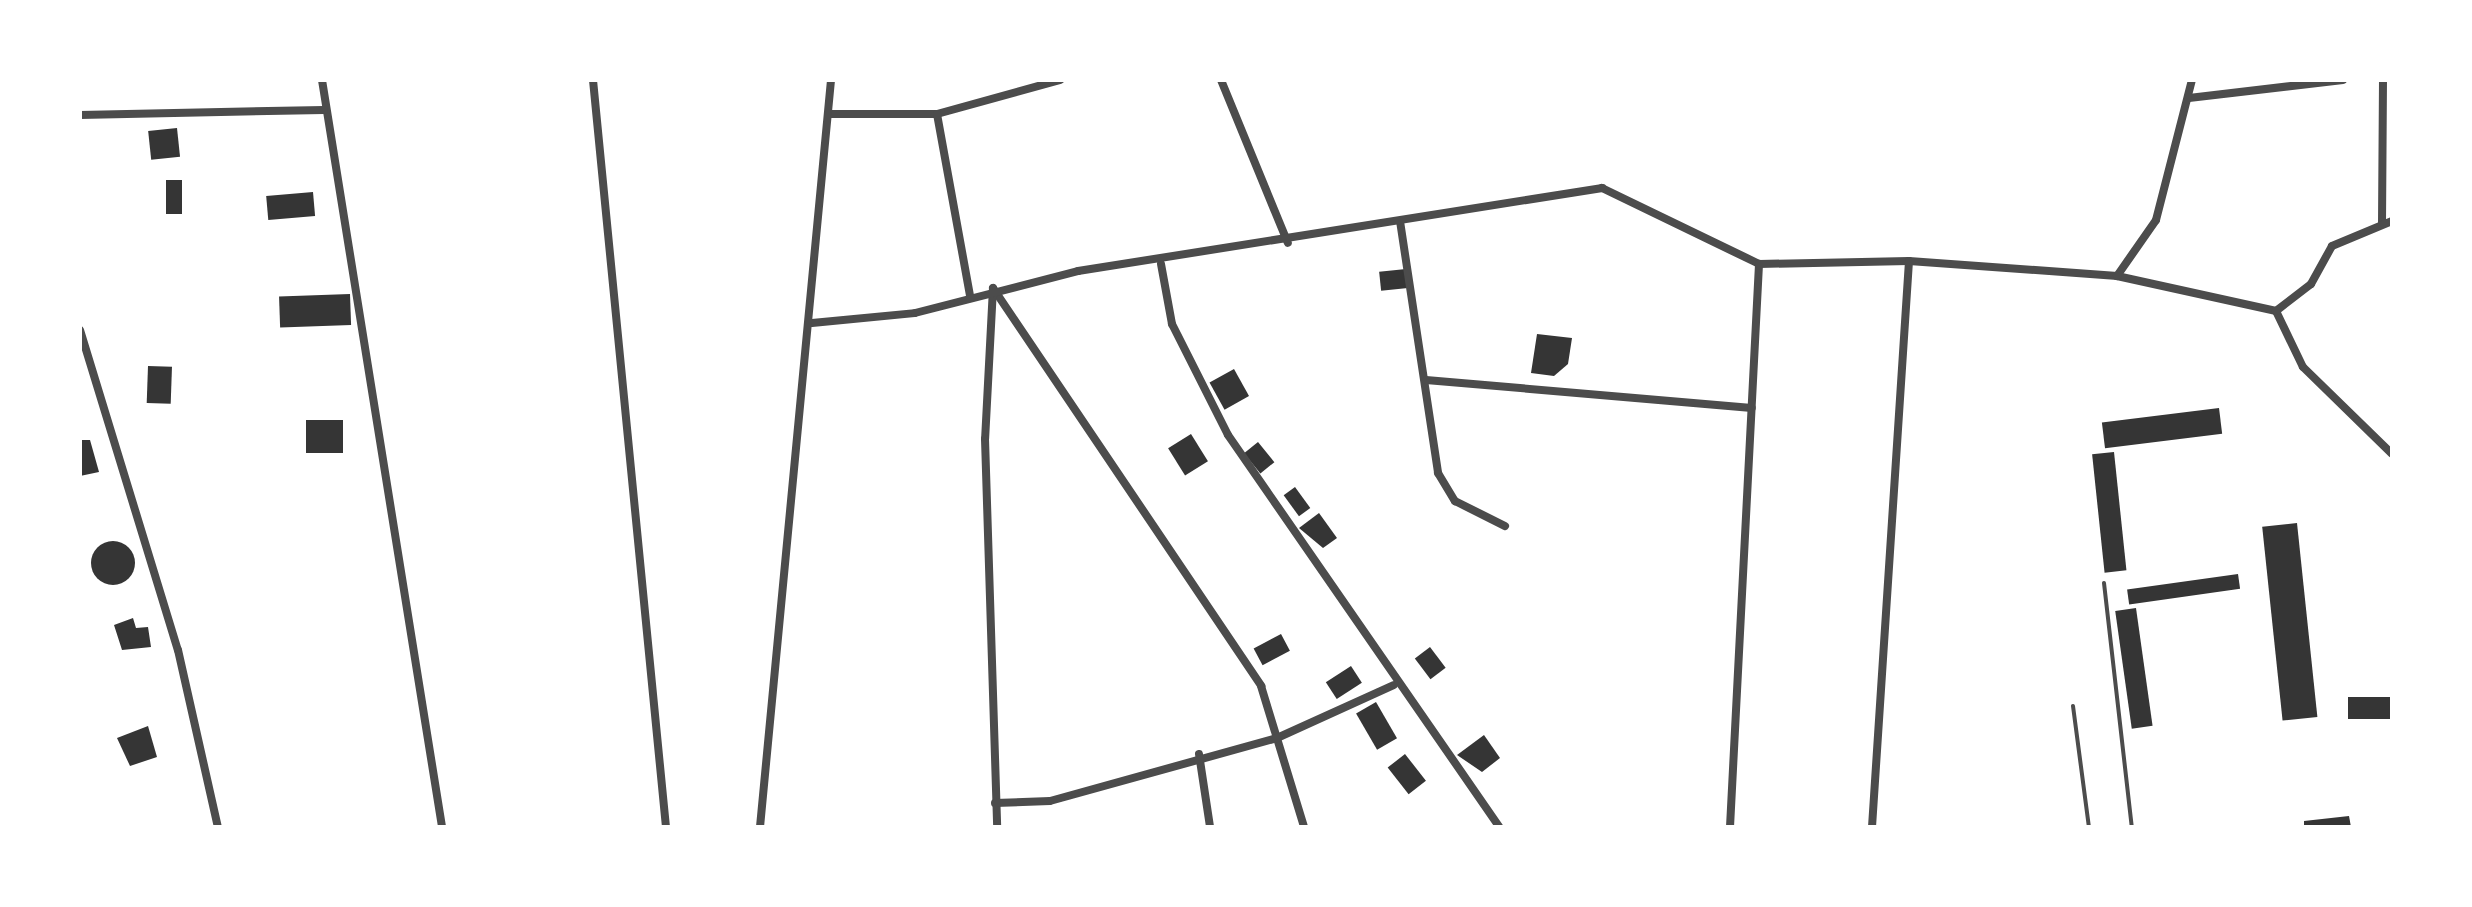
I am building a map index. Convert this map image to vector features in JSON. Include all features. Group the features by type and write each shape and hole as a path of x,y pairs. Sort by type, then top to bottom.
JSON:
{"street":[{"path":"322,80 442,827"},
{"path":"593,80 666,827"},
{"path":"760,827 812,322 831,80"},
{"path":"829,114 937,114 1060,80"},
{"path":"1221,80 1288,244"},
{"path":"2117,276 2156,220 2192,80"},
{"path":"2190,98 2342,80"},
{"path":"2276,311 2311,284 2332,246 2387,222 2383,80"},
{"path":"80,115 324,110"},
{"path":"937,114 970,295"},
{"path":"812,322 915,313 993,288 1288,244 1602,188 1759,264 1909,262 2117,276 2276,311"},
{"path":"1400,221 1444,490 1504,526"},
{"path":"1872,827 1909,262"},
{"path":"1161,264 1172,324 1228,435 1394,684 1499,827"},
{"path":"1730,827 1759,264"},
{"path":"993,288 1261,686 1304,827"},
{"path":"993,288 984,440 998,827"},
{"path":"2276,311 2303,367 2392,454"},
{"path":"80,330 178,650 218,827"},
{"path":"1426,380 1752,408"},
{"path":"996,803 1050,802 1199,754 1277,738 1394,684"},
{"path":"1199,754 1210,827"}],"lane":[{"path":"2104,583 2132,827"},
{"path":"2073,706 2089,827"}],"building":[{"path":"177,128 180,157 151,160 148,131"},
{"path":"166,180 182,180 182,214 166,214"},
{"path":"313,192 315,216 268,220 266,196"},
{"path":"1406,269 1408,288 1381,291 1379,272"},
{"path":"350,294 351,325 280,327 279,296"},
{"path":"1537,334 1572,338 1568,364 1554,376 1531,373"},
{"path":"148,366 172,367 171,404 147,403"},
{"path":"1234,369 1249,396 1225,410 1210,383"},
{"path":"2219,408 2222,434 2105,448 2102,422"},
{"path":"306,420 343,420 343,453 306,453"},
{"path":"1191,434 1208,461 1185,475 1168,448"},
{"path":"80,440 90,440 99,472 80,476"},
{"path":"1258,442 1274,462 1260,474 1244,453"},
{"path":"2114,452 2126,570 2105,573 2092,454"},
{"path":"1295,487 1310,508 1299,516 1284,495"},
{"path":"1319,513 1337,538 1323,548 1299,528"},
{"path":"2297,523 2317,717 2283,721 2262,527"},
{"path":"113,541 129,547 135,563 129,579 113,585 97,579 91,563 97,547"},
{"path":"2238,574 2240,589 2129,604 2127,590"},
{"path":"2136,608 2153,726 2132,729 2115,611"},
{"path":"133,618 136,628 148,627 151,647 122,650 114,625"},
{"path":"1281,634 1290,651 1263,665 1254,649"},
{"path":"1430,647 1446,668 1430,679 1415,658"},
{"path":"1351,666 1362,683 1337,699 1326,682"},
{"path":"2348,697 2392,697 2392,719 2348,719"},
{"path":"1376,702 1397,738 1377,750 1356,714"},
{"path":"148,726 157,757 130,766 117,738"},
{"path":"1484,735 1500,758 1482,772 1457,755"},
{"path":"1405,754 1426,781 1409,794 1388,768"},
{"path":"2349,816 2351,827 2304,827 2304,821"}]}
